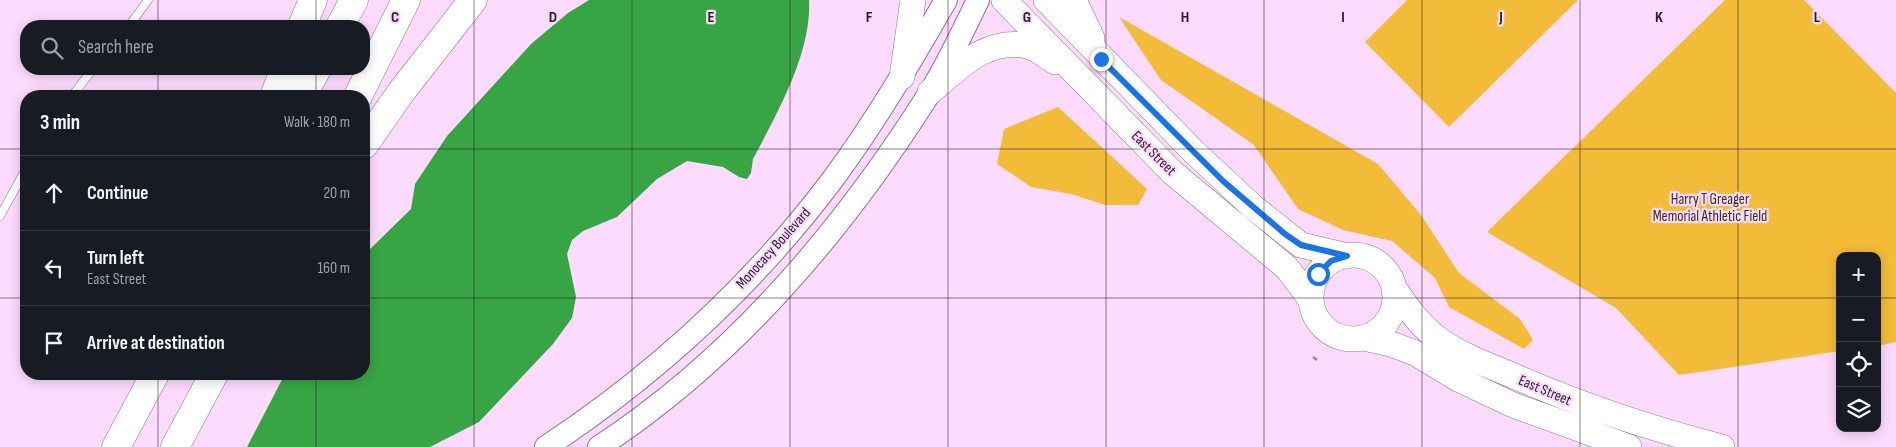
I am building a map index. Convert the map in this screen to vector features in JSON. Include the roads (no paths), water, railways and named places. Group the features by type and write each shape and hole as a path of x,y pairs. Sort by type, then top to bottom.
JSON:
{"highway":[{"path":"304,20 312,0"},
{"path":"343,20 354,0"},
{"path":"370,72 406,0"},
{"path":"370,136 402,90 473,0"},
{"path":"276,90 283,75"},
{"path":"305,90 314,75"},
{"path":"361,90 368,75"},
{"path":"112,447 143,380"},
{"path":"116,447 152,380"},
{"path":"174,447 211,380"}],"main road":[{"path":"902,77 913,0"},
{"name":"Monocacy Boulevard","path":"546,447 632,386 749,278 832,180 902,77 946,0"},
{"path":"599,447 683,384 770,302 854,203 930,92 978,0"},
{"name":"East Street","path":"1004,0 1173,173 1287,268 1311,300"},
{"name":"East Street","path":"1046,0 1101,59 1223,181 1285,234 1301,245 1347,256"},
{"path":"1074,0 1101,59"},
{"path":"930,92 976,54 997,45 1029,47 1079,77"},
{"path":"1347,256 1362,256 1376,262 1384,269 1394,288 1395,304 1391,316 1380,329 1364,338 1352,340 1338,337 1325,329 1314,314 1311,300 1312,287 1318,274 1331,261 1347,256"},
{"name":"East Street","path":"1394,288 1412,314 1433,336 1475,359 1564,398 1616,416 1722,447"},
{"name":"East Street","path":"1364,338 1391,344 1415,353 1460,380 1513,405 1630,447"}],"lane":[{"path":"134,20 148,0"},
{"path":"76,90 88,75"},
{"path":"0,216 20,180"}],"park label":[{"name":"Harry T Greager Memorial Athletic Field","path":"1710,208"}]}
